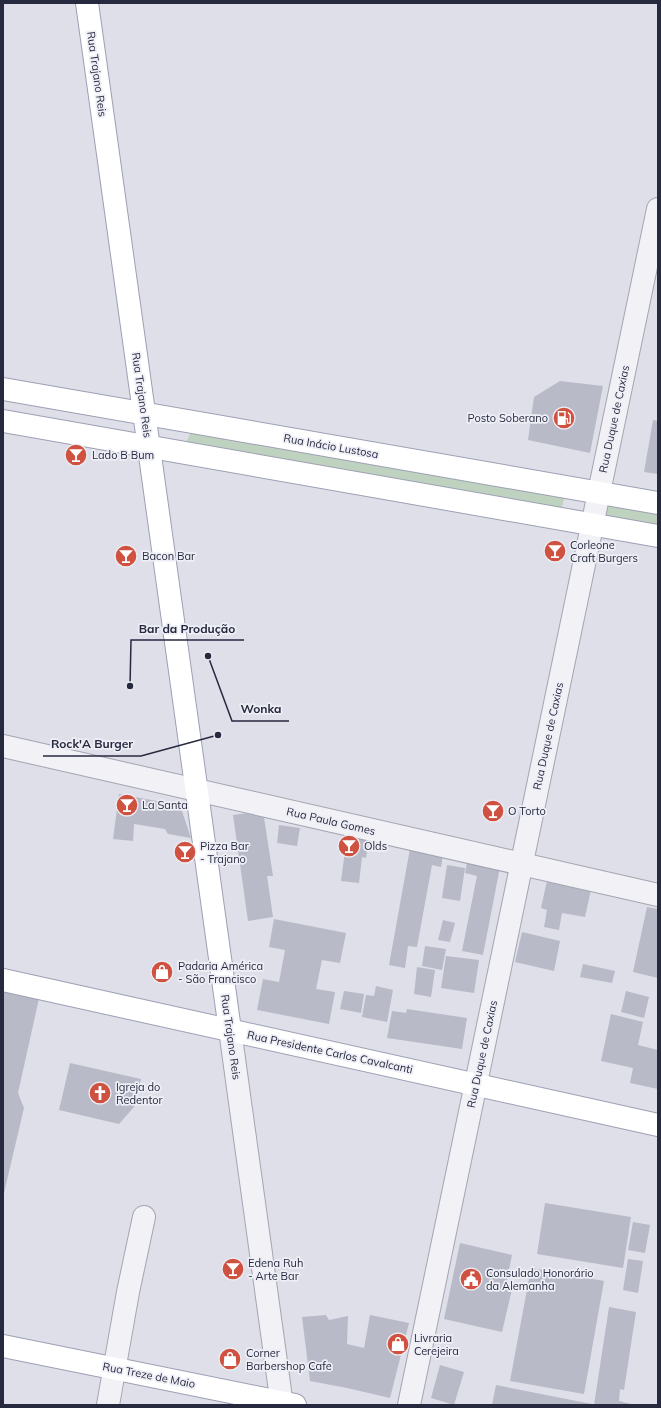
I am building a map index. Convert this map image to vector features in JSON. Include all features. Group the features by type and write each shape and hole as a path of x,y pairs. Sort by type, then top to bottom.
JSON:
{"main road":[{"name":"Rua Trajano Reis","path":"88,3 230,1030"},
{"name":"Rua Inácio Lustosa","path":"3,389 658,503"},
{"path":"3,422 658,536"},
{"name":"Rua Presidente Carlos Cavalcanti","path":"3,980 658,1125"},
{"name":"Rua Treze de Maio","path":"3,1346 286,1404"}],"street":[{"name":"Rua Duque de Caxias","path":"409,1405 658,209"},
{"name":"Rua Paula Gomes","path":"3,746 658,895"},
{"name":"Rua Trajano Reis","path":"230,1030 286,1404"},
{"path":"108,1405 128,1292 144,1217"}],"green space":[{"path":"194,427 565,494 560,516 182,450"},
{"path":"608,494 658,503 658,534 602,524"}],"building":[{"name":"Posto Soberano","path":"560,381 603,386 590,453 528,440 534,397"},
{"path":"653,420 658,421 658,474 644,472"},
{"path":"119,794 178,805 182,811 191,838 168,834 165,829 134,824 133,841 113,839"},
{"path":"263,811 273,876 267,876 273,917 248,921 233,815"},
{"path":"279,825 300,828 297,846 277,843"},
{"path":"347,836 369,839 366,858 362,857 359,883 341,881"},
{"path":"411,843 444,849 441,867 432,865 417,947 408,946 405,968 389,965"},
{"path":"468,858 500,867 483,955 462,951 477,876 465,873"},
{"path":"447,865 465,868 460,901 442,898"},
{"path":"548,876 592,885 585,917 562,913 559,930 544,927 547,910 541,908"},
{"path":"647,907 658,909 658,978 633,972"},
{"path":"274,919 346,933 340,963 322,960 316,989 335,992 329,1024 257,1010 263,979 279,982 285,950 269,947"},
{"path":"443,920 455,923 450,942 438,940"},
{"path":"522,932 560,941 554,971 515,962"},
{"path":"425,946 446,949 442,970 422,966"},
{"path":"446,956 479,960 474,993 441,988"},
{"path":"583,964 615,971 612,983 580,977"},
{"path":"417,967 435,970 431,997 414,994"},
{"path":"3,985 40,994 18,1093 24,1108 4,1193"},
{"path":"376,986 393,990 387,1022 362,1017 366,995 374,996"},
{"path":"344,991 364,994 361,1013 340,1009"},
{"path":"626,991 649,997 644,1018 621,1012"},
{"path":"407,1009 467,1018 462,1049 387,1038 392,1011 406,1013"},
{"path":"611,1014 643,1022 638,1045 658,1050 658,1089 630,1083 633,1068 601,1061"},
{"name":"Igreja do Redentor","path":"70,1063 141,1079 134,1107 119,1124 59,1110"},
{"path":"545,1203 631,1217 623,1268 537,1254"},
{"path":"633,1222 650,1225 645,1253 628,1250"},
{"path":"460,1243 512,1255 506,1284 513,1285 502,1332 444,1319"},
{"path":"628,1259 643,1261 638,1293 623,1290"},
{"path":"531,1268 604,1281 584,1394 510,1381"},
{"path":"609,1307 636,1312 624,1390 620,1389 619,1401 635,1405 594,1405"},
{"path":"326,1315 329,1320 348,1316 347,1344 364,1348 370,1315 409,1323 390,1398 310,1381 302,1317"},
{"path":"440,1365 464,1372 454,1405 431,1398"},
{"path":"496,1385 592,1404 592,1405 492,1405"}],"place":[{"name":"Posto Soberano","path":"564,418"},
{"name":"Lado B Bum","path":"76,455"},
{"name":"Corleone Craft Burgers","path":"555,551"},
{"name":"Bacon Bar","path":"126,556"},
{"name":"Wonka","path":"208,656"},
{"name":"Bar da Produção","path":"130,686"},
{"name":"Rock'A Burger","path":"218,735"},
{"name":"La Santa","path":"127,805"},
{"name":"O Torto","path":"493,811"},
{"name":"Olds","path":"349,846"},
{"name":"Pizza Bar - Trajano","path":"185,852"},
{"name":"Padaria América - São Francisco","path":"162,972"},
{"name":"Igreja do Redentor","path":"100,1093"},
{"name":"Edena Ruh - Arte Bar","path":"233,1269"},
{"name":"Consulado Honorário da Alemanha","path":"471,1279"},
{"name":"Livraria Cerejeira","path":"398,1344"},
{"name":"Corner Barbershop Cafe","path":"230,1359"}]}
